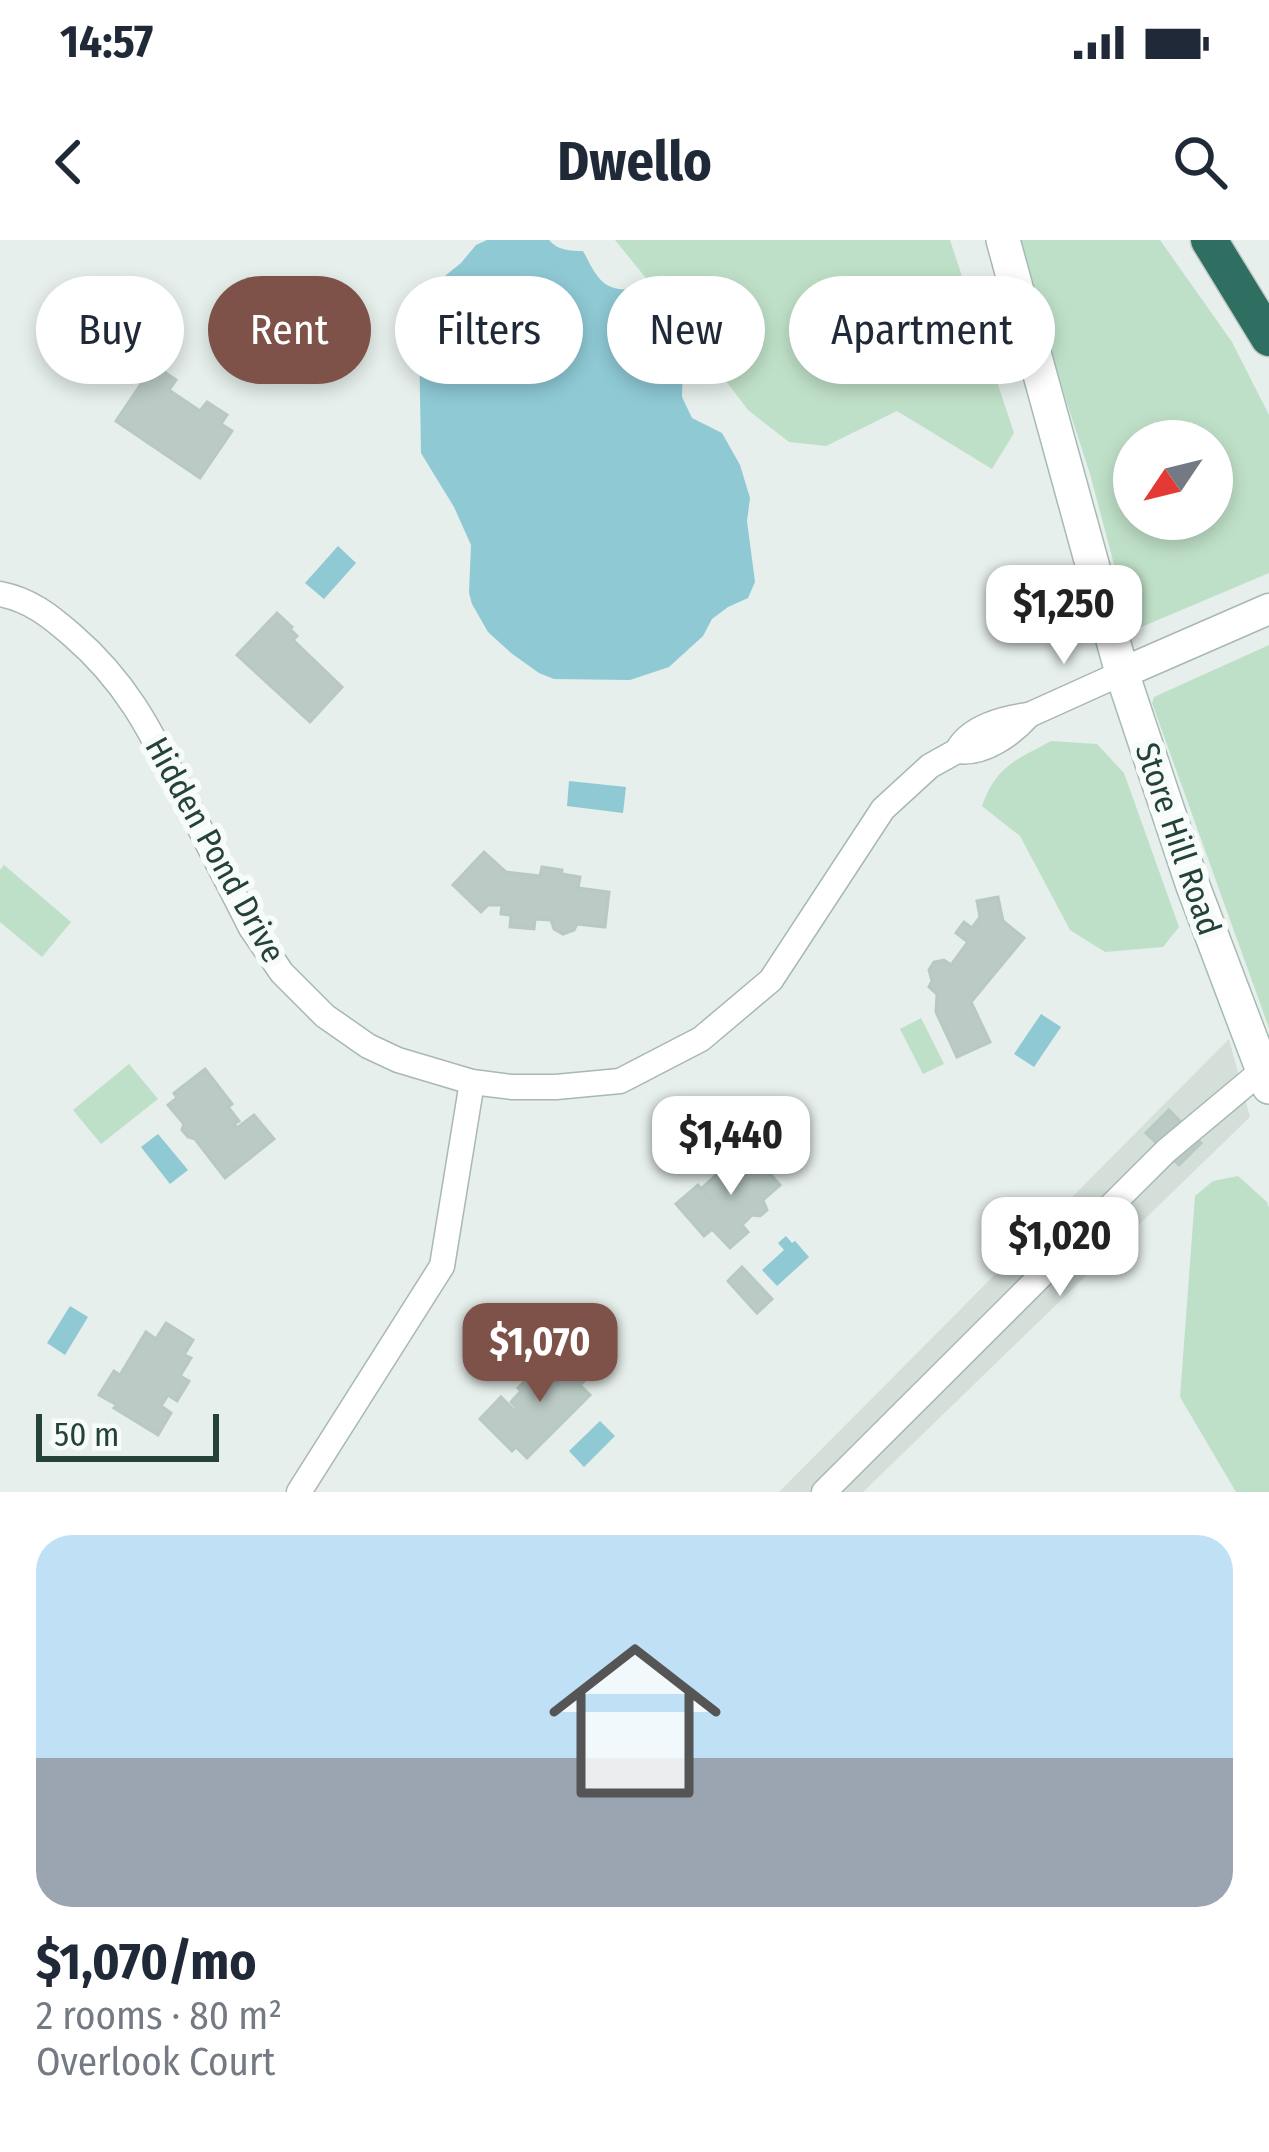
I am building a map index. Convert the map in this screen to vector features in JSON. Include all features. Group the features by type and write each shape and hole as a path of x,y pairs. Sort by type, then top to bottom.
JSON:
{"highway":[{"path":"1209,240 1269,338"}],"main road":[{"name":"Store Hill Road","path":"1003,240 1122,673 1193,886 1266,1078"}],"street":[{"name":"Hidden Pond Drive","path":"0,595 23,598 49,615 102,660 128,694 264,951 302,995 368,1046 398,1060 472,1082 512,1087 620,1081 701,1039 771,980 883,809 930,766 957,751 963,738 1006,718 1030,715 1122,673"},
{"path":"1122,673 1269,609"},
{"path":"824,1492 1166,1151 1266,1078"},
{"path":"299,1492 442,1266 472,1082"}],"shaded area":[{"path":"1229,1039 1250,1117 863,1492 779,1492"}],"green space":[{"path":"615,240 950,240 962,276 789,276 789,384 998,384 1014,433 992,469 897,411 826,446 789,442 748,410 728,384 765,384 765,276 644,276"},
{"path":"1014,240 1160,240 1232,342 1269,415 1269,573 1139,628 1129,621 1055,366 1055,276 1026,276"},
{"path":"1269,645 1269,1028 1152,703 1154,697"},
{"path":"1051,741 1097,744 1124,773 1179,927 1163,947 1105,952 1070,930 1020,836 982,806 1001,773"},
{"path":"4,865 71,922 42,957 0,922 0,870"},
{"path":"921,1018 944,1064 923,1074 900,1029"},
{"path":"129,1064 158,1099 101,1144 73,1110"},
{"path":"1238,1176 1269,1208 1269,1492 1236,1492 1180,1397 1195,1196 1213,1181"}],"water":[{"path":"487,240 549,240 560,248 583,251 607,284 607,384 682,384 682,397 692,418 722,433 740,465 750,498 747,521 755,582 748,598 712,619 703,636 669,667 630,680 554,679 539,673 488,632 472,604 471,545 421,453 420,384 583,384 583,276 445,276"},
{"path":"338,546 356,563 324,599 305,583"},
{"path":"569,781 626,787 623,813 567,806"},
{"path":"1041,1014 1061,1027 1034,1067 1014,1054"},
{"path":"158,1134 188,1170 170,1184 141,1147"},
{"path":"786,1236 809,1257 777,1286 762,1270 784,1250 778,1243"},
{"path":"70,1306 88,1317 65,1355 47,1343"},
{"path":"600,1421 615,1436 584,1467 569,1451"}],"building":[{"path":"141,384 173,384 169,390 200,411 207,402 227,415 221,424 232,431 200,478 116,421"},
{"path":"277,613 292,627 297,636 293,640 342,687 310,722 237,655"},
{"path":"484,852 506,872 540,876 542,867 562,870 562,874 580,877 578,888 609,892 605,927 577,924 563,934 551,920 535,919 534,929 510,927 511,915 501,914 502,905 488,905 481,912 453,885"},
{"path":"998,897 1003,921 1024,938 971,1002 990,1042 957,1057 936,1012 937,994 929,987 929,970 934,962 944,960 951,965 968,942 956,933 964,922 972,928 980,917 977,901"},
{"path":"205,1069 232,1104 228,1107 239,1121 234,1124 237,1128 254,1115 274,1139 225,1178 195,1139 182,1130 184,1124 168,1105 177,1098 174,1093"},
{"path":"1169,1110 1201,1143 1179,1165 1146,1133"},
{"path":"751,1145 755,1157 780,1185 763,1200 767,1210 742,1225 748,1232 730,1248 712,1229 704,1236 676,1204 698,1185 711,1200 703,1187 742,1146"},
{"path":"742,1267 772,1299 757,1313 728,1281"},
{"path":"166,1323 193,1340 184,1355 191,1358 180,1376 189,1381 177,1401 168,1395 161,1406 171,1413 158,1435 99,1395 114,1371 120,1375 146,1332 156,1339"},
{"path":"559,1355 567,1363 575,1355 593,1372 580,1385 590,1395 527,1458 516,1447 512,1451 480,1419 501,1397 515,1411 511,1402 521,1391 518,1388 535,1371 543,1379 551,1371 545,1366 548,1360"}]}
